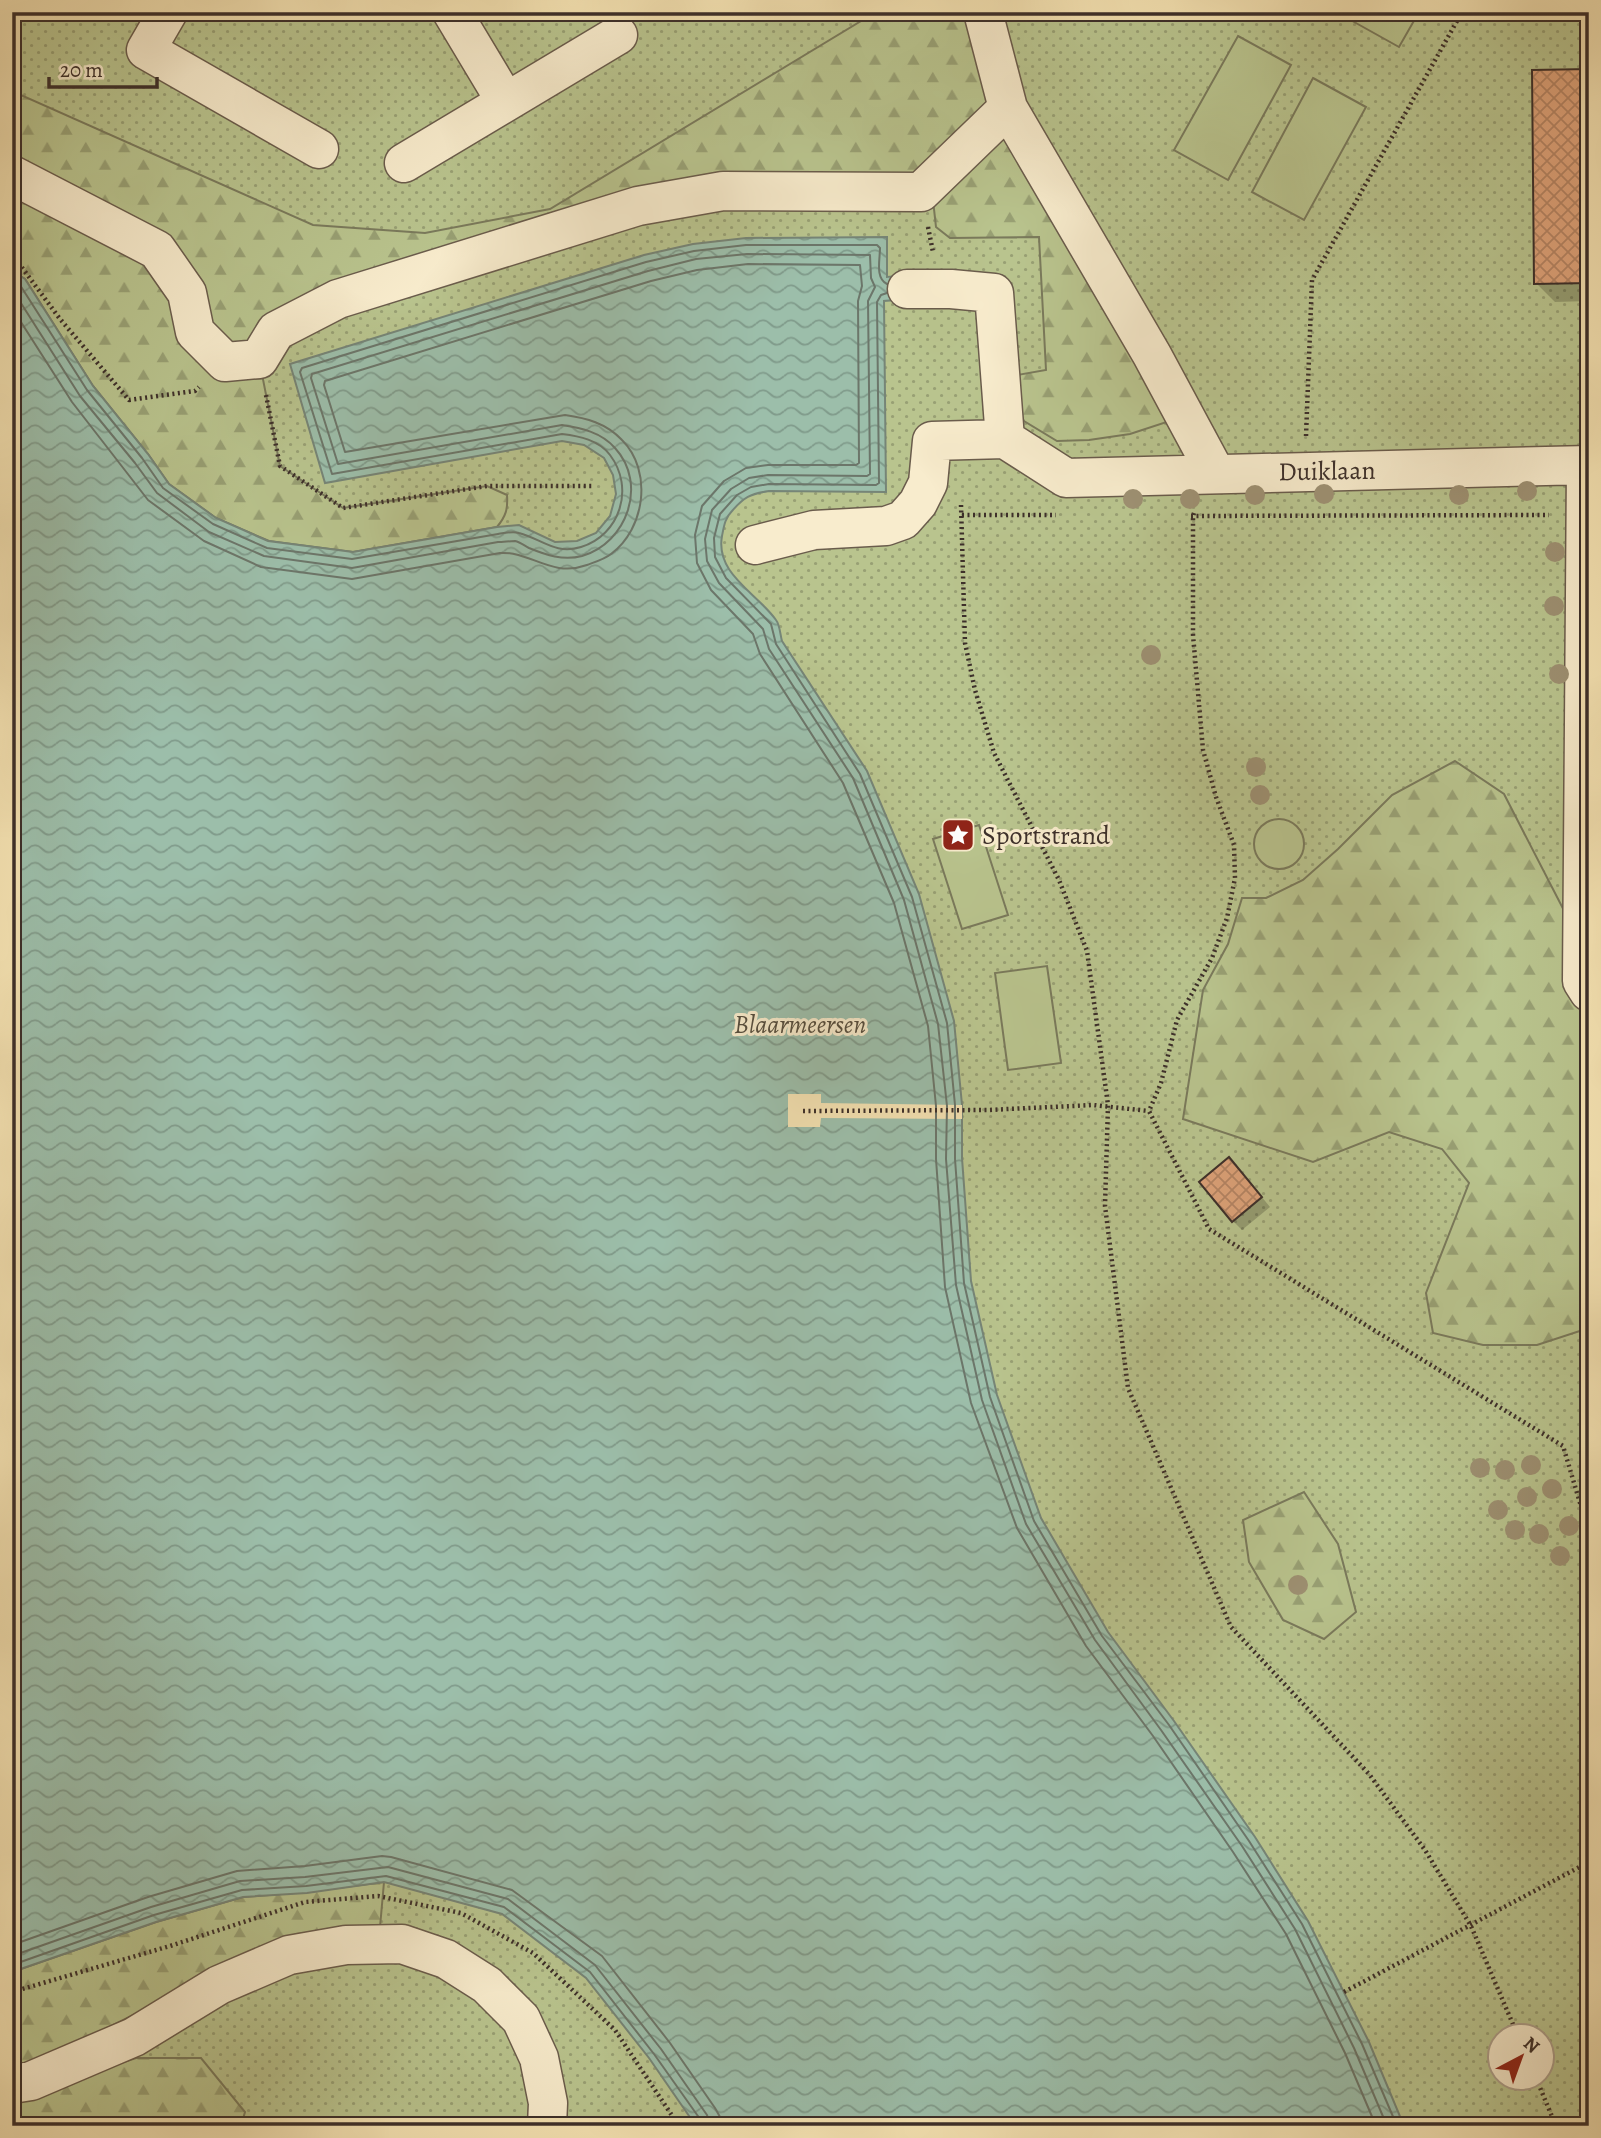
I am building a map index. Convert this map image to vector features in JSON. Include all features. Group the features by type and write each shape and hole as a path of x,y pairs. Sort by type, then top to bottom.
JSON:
{"street":[{"path":"168,12 146,50 319,149"},
{"path":"452,12 506,102"},
{"path":"983,12 1008,108 1152,355 1216,474"},
{"path":"404,163 618,35"},
{"path":"12,175 157,250 187,293 195,332 242,361 276,331 338,299 638,206 723,191 921,192 1008,108"},
{"path":"755,545 814,530 886,526 903,520 918,503 928,483 932,441 1005,439 994,293 907,289"},
{"name":"Duiklaan","path":"1005,439 1066,478 1587,465"},
{"path":"1587,465 1584,515 1583,981 1589,992"},
{"path":"12,2084 31,2081 134,2037 219,1985 289,1955 346,1945 402,1944 446,1959 487,1984 520,2019 539,2058 548,2103 547,2126"}],"path":[{"path":"1305,472 1312,280 1462,12"},
{"path":"12,254 60,318 129,400 195,391 242,361 279,466 343,508 487,486 592,486"},
{"path":"1149,1111 1161,1083 1177,1020 1212,958 1227,918 1234,878 1234,845 1216,797 1203,750 1192,635 1192,516 1216,474"},
{"path":"961,502 965,643 975,690 994,754 1059,880 1087,951 1108,1105 1105,1206 1128,1388 1231,1627 1369,1774 1426,1850 1471,1926 1512,2022"},
{"path":"962,515 1057,515"},
{"path":"1179,516 1584,515"},
{"path":"803,1111 988,1110 1108,1105 1149,1111"},
{"path":"1149,1111 1209,1229 1563,1446 1589,1533"},
{"path":"1344,1992 1589,1862"},
{"path":"1542,2092 1556,2126"}],"green space":[{"name":"Blaarmeersen","path":"12,12 1589,12 1589,2126 12,2126"},
{"path":"876,12 983,12 1008,108 921,192 723,191 338,299 259,359 280,466 343,508 487,486 507,495 506,512 497,527 353,552 269,541 216,518 169,484 93,386 25,279 12,271 12,91 313,225 425,233 550,209"},
{"path":"1351,12 1419,12 1399,47 1347,18"},
{"path":"1238,36 1291,65 1228,180 1174,150"},
{"path":"1313,78 1366,107 1304,220 1252,192"},
{"path":"1007,122 1179,418 1130,434 1057,441 1024,421 1011,399 1017,375 1046,370 1039,237 950,238 936,227 933,200"},
{"path":"1455,761 1504,794 1573,928 1568,989 1589,1024 1589,1328 1537,1345 1483,1345 1433,1333 1426,1293 1469,1183 1442,1149 1389,1132 1313,1162 1183,1119 1203,990 1228,944 1242,898 1266,898 1303,880 1392,795"},
{"path":"1279,819 1296,827 1304,844 1296,861 1279,869 1262,861 1254,844 1262,827"},
{"path":"979,825 1008,915 962,929 933,839"},
{"path":"1047,966 1061,1063 1008,1070 995,973"},
{"path":"1304,1492 1338,1544 1356,1612 1324,1639 1283,1620 1249,1562 1243,1520"},
{"path":"384,1882 380,1927 296,1934 85,2039 91,2073 136,2058 201,2058 245,2112 241,2126 12,2126 12,1972 156,1922 243,1897"}],"water":[{"path":"887,237 887,277 909,275 908,299 884,301 886,492 769,491 752,495 740,502 725,522 722,549 725,561 739,582 776,620 782,641 867,771 919,894 954,1021 962,1105 962,1158 971,1281 997,1395 1041,1518 1108,1632 1255,1837 1308,1921 1369,2042 1404,2126 696,2126 649,2058 586,1978 502,1914 384,1882 307,1893 243,1897 156,1922 12,1972 12,271 25,279 93,386 169,484 216,518 268,541 353,552 519,525 555,542 577,541 596,533 610,516 616,494 613,475 604,458 584,445 562,441 325,483 290,364 644,255 693,244 746,238"}],"pier":[{"path":"788,1094 821,1094 821,1103 962,1105 962,1119 821,1118 820,1127 788,1127"}],"building":[{"path":"1589,69 1589,283 1534,284 1532,70"},
{"path":"1229,1157 1262,1197 1232,1222 1199,1182"}],"place":[{"name":"Sportstrand","path":"958,835"}]}
